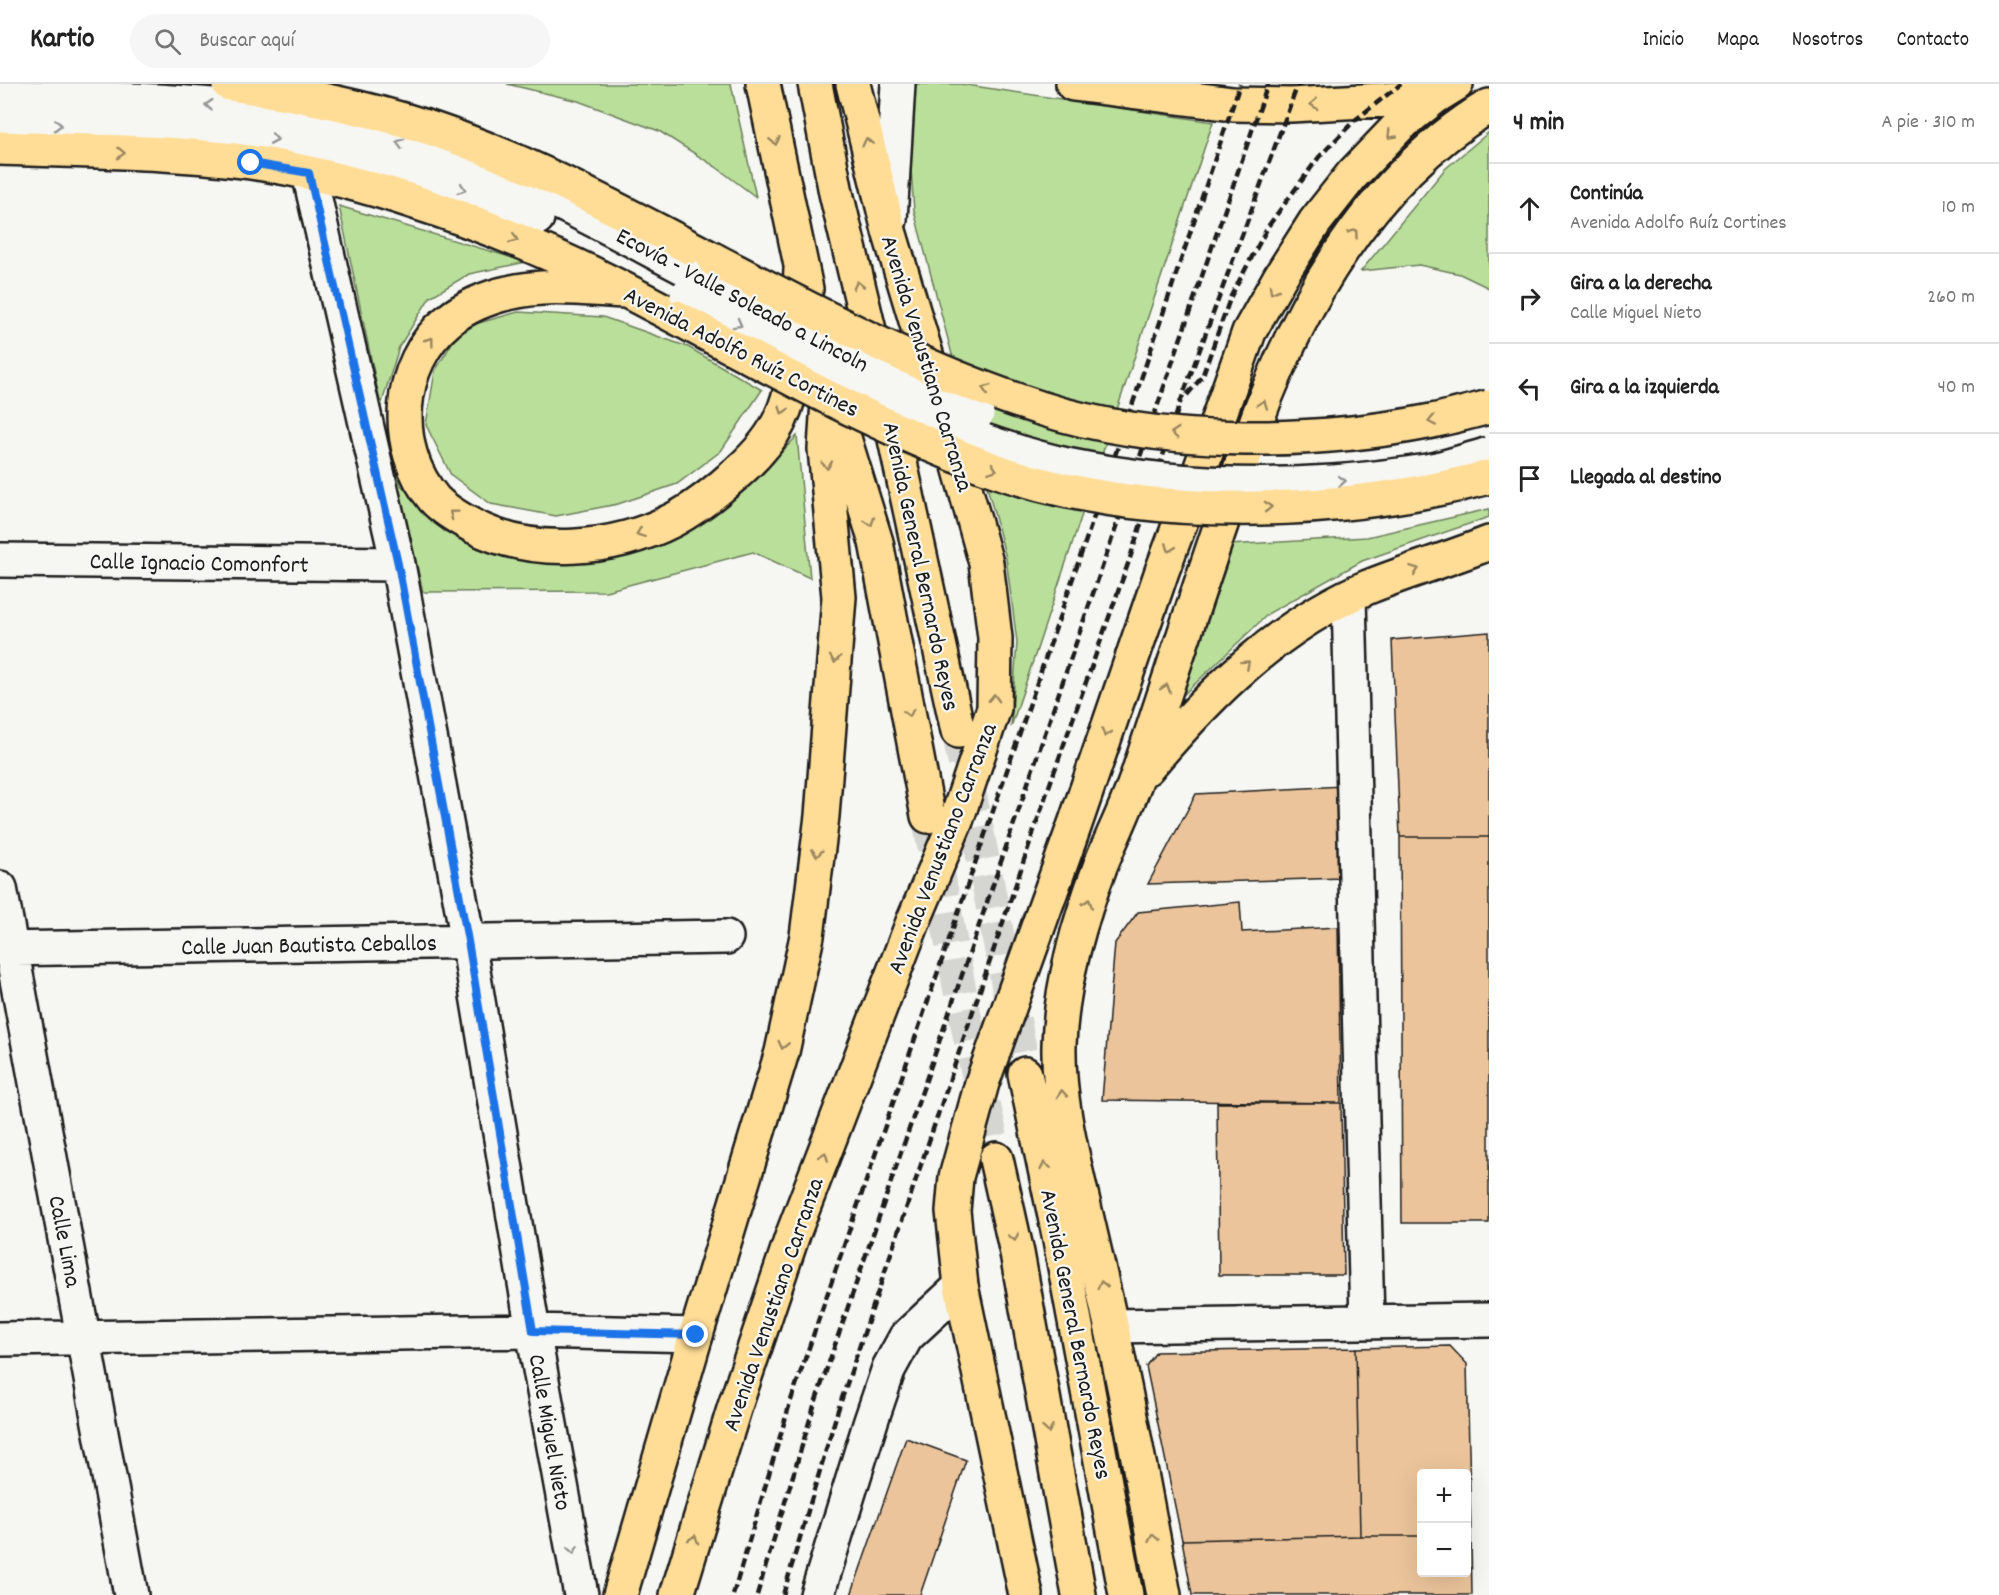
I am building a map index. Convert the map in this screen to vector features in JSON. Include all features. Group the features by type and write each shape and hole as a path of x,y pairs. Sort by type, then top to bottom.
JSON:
{"main road":[{"name":"Avenida Adolfo Ruíz Cortines","path":"229,84 319,100 407,121 460,140 579,189 695,287 857,412 991,469 1048,486 1107,497 1173,505 1243,508 1317,506 1404,496 1489,477"},
{"name":"Avenida General Bernardo Reyes","path":"763,84 801,269 829,385 876,542 928,816"},
{"name":"Avenida General Bernardo Reyes","path":"815,84 836,193 893,430 958,731"},
{"name":"Avenida Venustiano Carranza","path":"677,1595 734,1409 793,1234 913,922 956,820 994,708 995,638 986,563 963,475 889,231 853,84"},
{"path":"1073,84 1233,104 1291,105 1445,91"},
{"path":"1026,1595 961,1286 952,1211 956,1177 982,1083 1075,824 1162,571 1249,332 1309,231 1352,175 1399,126 1445,91"},
{"path":"1164,1595 1112,1326 1064,1110 1059,1045 1064,992 1073,948 1100,867 1135,784 1204,572 1268,392 1296,329 1324,277 1374,206 1408,167 1460,124 1489,106"},
{"name":"Avenida Adolfo Ruíz Cortines","path":"0,148 203,157 309,173 397,197 469,221 545,252 625,291 695,287 816,313 903,355 983,388 1042,409 1090,421 1184,434 1281,436 1362,432 1432,421 1489,407"},
{"path":"625,291 548,287 507,293 474,305 448,320 428,343 412,373 404,407 406,440 415,471 435,500 464,521 493,536 532,545 580,546 623,539 672,520 712,495 744,467 767,442 780,421 791,387 796,360 801,269"},
{"path":"620,1595 782,1052 807,936 822,816 839,597 825,449 829,385"},
{"path":"1135,784 1182,726 1219,688 1260,652 1318,612 1368,588 1489,543"},
{"name":"Avenida General Bernardo Reyes","path":"1025,1074 1059,1235 1126,1595"},
{"name":"Avenida General Bernardo Reyes","path":"996,1160 1017,1253 1079,1595"}],"street":[{"path":"889,231 898,84"},
{"name":"Ecovía - Valle Soleado a Lincoln","path":"0,97 143,100 223,106 283,114 340,126 433,152 488,172 585,216 695,287 902,383 960,408 1036,435 1107,452 1175,462 1330,460 1447,445 1489,434"},
{"path":"0,123 188,128 269,137 338,151 415,172 501,202 695,287 805,361 919,416 992,443 1065,464 1125,475 1222,485 1305,484 1375,478 1437,469 1489,454"},
{"name":"Calle Miguel Nieto","path":"309,173 398,564 468,941 533,1331 581,1595"},
{"name":"Calle Ignacio Comonfort","path":"0,560 398,564"},
{"path":"1349,597 1367,1322"},
{"name":"Calle Lima","path":"0,888 6,949 84,1336 131,1595"},
{"name":"Calle Juan Bautista Ceballos","path":"6,949 726,937"},
{"path":"817,1595 871,1421 890,1368 906,1337 961,1286"},
{"path":"1112,1326 1489,1320"},
{"path":"0,1339 533,1331 696,1335"}],"green space":[{"path":"507,84 731,84 756,197 716,167 659,131 578,101"},
{"path":"912,84 960,84 1213,122 1011,727 1017,642 1006,558 914,211 909,142"},
{"path":"1489,132 1489,288 1460,274 1419,265 1361,271 1445,169"},
{"path":"339,206 526,262 469,274 430,297 399,347 381,406"},
{"path":"518,312 603,317 688,347 762,390 721,451 677,484 618,504 556,516 491,504 451,475 426,425 435,371 461,328"},
{"path":"797,436 810,578 753,552 606,591 423,592 387,439 401,485 444,531 512,555 684,532 747,488"},
{"path":"1489,509 1489,517 1362,561 1269,613 1178,700 1228,545 1367,537"}],"building":[{"path":"1489,632 1489,837 1400,837 1392,640"},
{"path":"1343,786 1343,878 1148,884 1196,794"},
{"path":"1400,837 1489,837 1489,1223 1402,1223"},
{"path":"1240,902 1242,932 1338,927 1341,1103 1102,1100 1115,943 1138,912"},
{"path":"1217,1103 1341,1103 1344,1275 1219,1275"},
{"path":"1450,1346 1467,1364 1469,1469 1417,1469 1417,1536 1360,1536 1356,1348"},
{"path":"1356,1348 1360,1536 1182,1540 1146,1366 1156,1352"},
{"path":"906,1438 966,1460 920,1595 851,1595"},
{"path":"1417,1536 1417,1577 1471,1577 1471,1536 1472,1595 1192,1595 1182,1540"}],"tunnel":[{"path":"958,731 1025,1074"},
{"path":"928,816 962,1002 996,1159"}],"railway":[{"path":"733,1595 790,1403 1240,84"},
{"path":"757,1595 814,1406 1268,84"},
{"path":"783,1595 837,1413 1046,795 1130,558 1180,403 1298,84"},
{"path":"1187,395 1202,377 1231,296 1269,225 1319,157 1355,120 1401,84"}],"route":[{"path":"251,163 309,173 398,564 468,941 533,1331 696,1335"}]}
